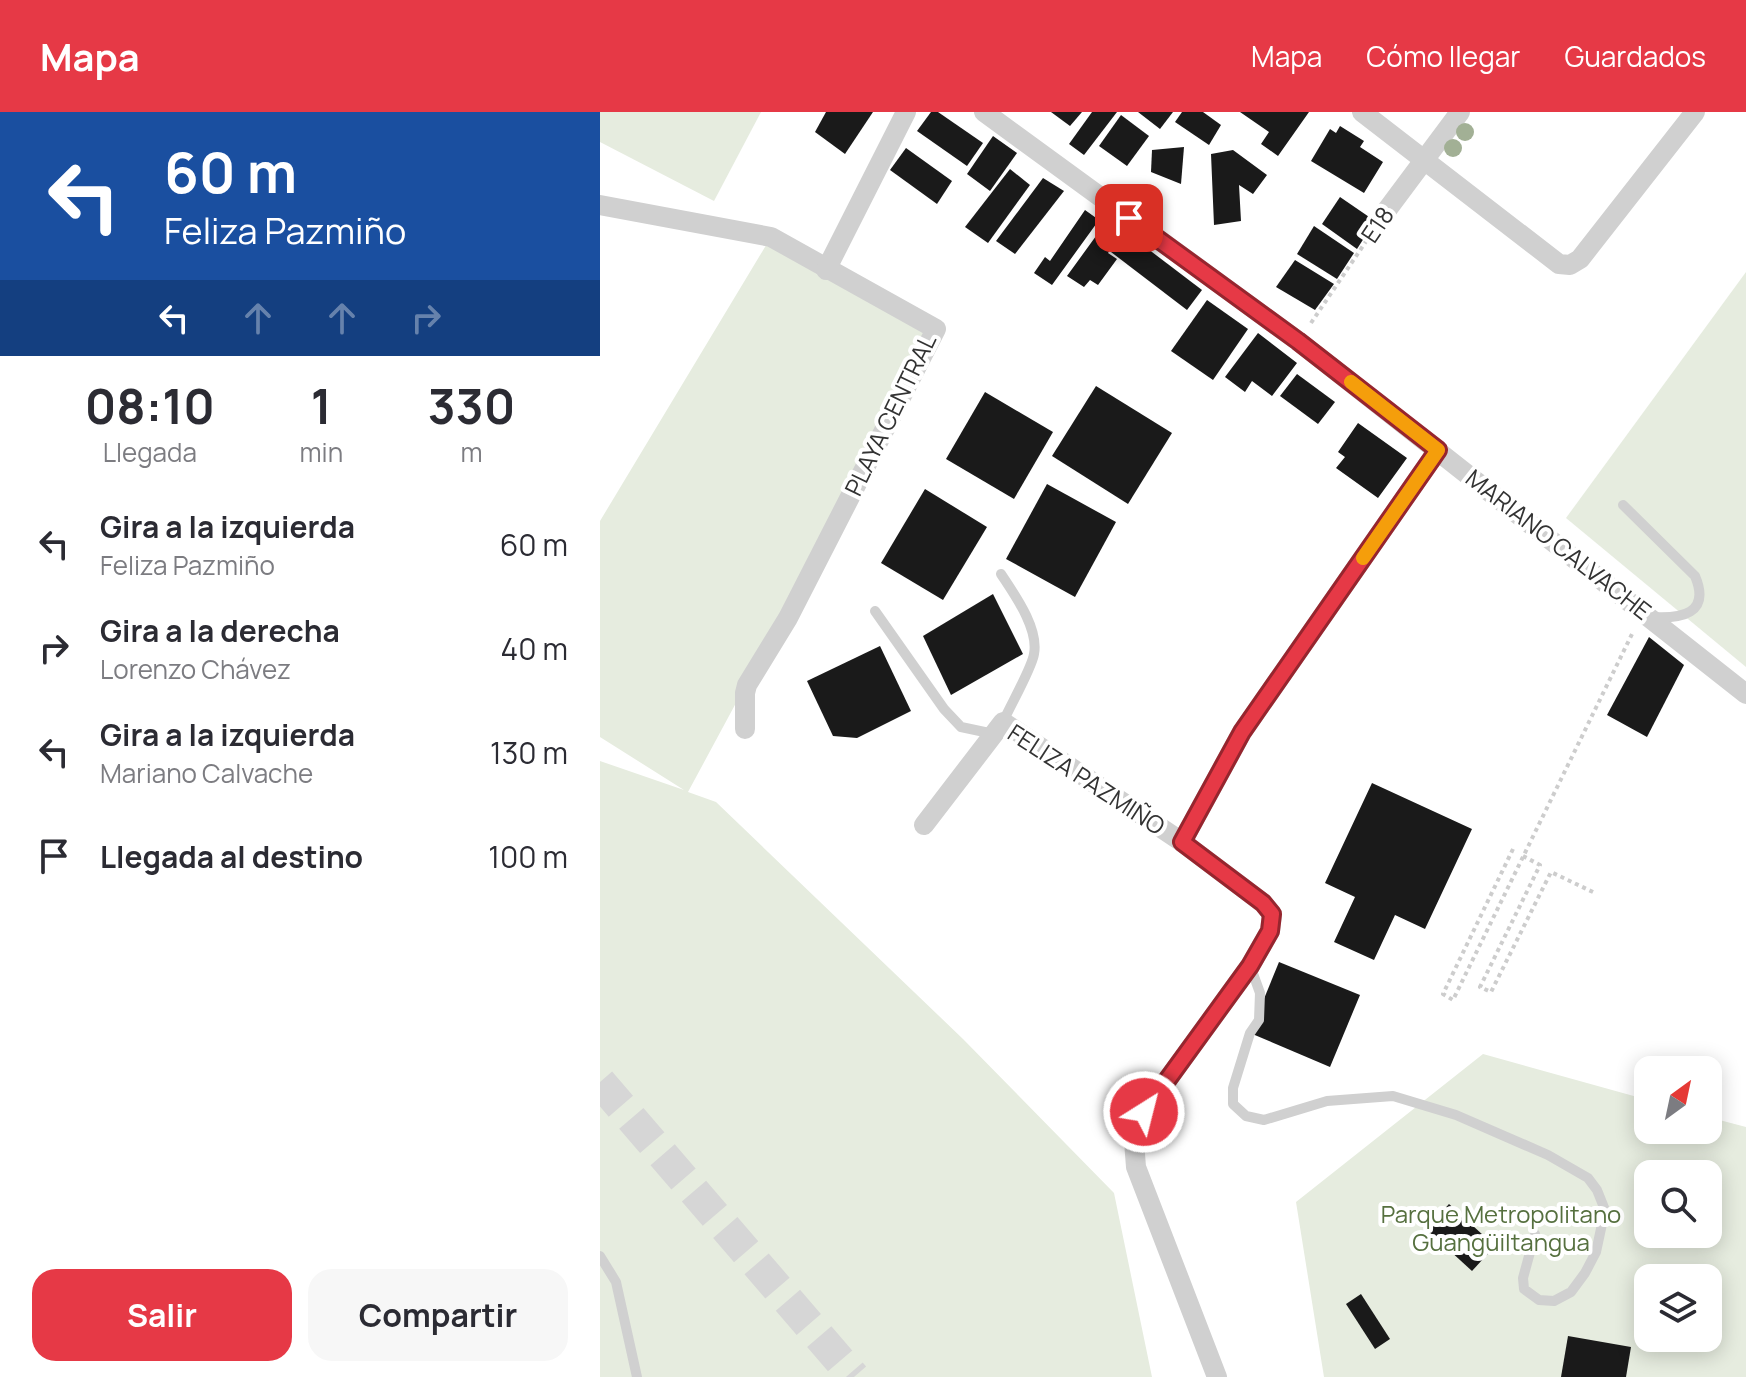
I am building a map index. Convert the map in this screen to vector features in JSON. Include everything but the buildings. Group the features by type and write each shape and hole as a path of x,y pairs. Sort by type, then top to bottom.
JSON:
{"street":[{"path":"600,205 771,237 826,270 906,112"},
{"name":"MARIANO CALVACHE","path":"984,112 1298,341 1746,694"},
{"path":"1362,112 1559,264 1570,265 1580,259 1695,112"},
{"name":"E18","path":"1381,218 1460,112"},
{"name":"PLAYA CENTRAL","path":"745,729 747,685 788,618 936,329 826,270"},
{"path":"1182,842 1242,732 1438,450"},
{"name":"FELIZA PAZMIÑO","path":"924,825 999,728 1182,842 1263,903 1272,914 1270,931 1250,966 1144,1112 1134,1141 1136,1167 1217,1377"}],"lane":[{"path":"1623,505 1695,576 1700,586 1696,608 1687,615 1670,618 1646,614"},
{"path":"875,611 944,709 961,727 999,728 1035,653 1031,627 1021,604 1001,574"},
{"path":"1250,966 1260,993 1259,1020 1250,1033 1233,1088 1233,1104 1246,1116 1264,1120 1327,1101 1393,1096 1456,1115 1548,1155 1588,1178 1597,1190 1605,1210 1596,1252 1571,1292 1554,1301 1539,1300 1524,1289 1523,1278 1535,1234"},
{"path":"600,1256 616,1282 637,1377"}],"path":[{"name":"E18","path":"1298,341 1381,218"},
{"path":"1513,849 1443,994 1453,1000 1646,614"},
{"path":"1523,856 1540,865 1480,987 1491,992 1551,872 1595,893"}],"green space":[{"path":"600,112 761,112 714,201 600,142"},
{"path":"771,237 935,334 688,792 716,802 963,1039 1114,1193 1152,1377 600,1377 600,761 684,790 600,737 600,521"},
{"path":"1746,272 1746,667 1566,518"},
{"name":"Parque Metropolitano Guangüiltangua","path":"1483,1054 1634,1096 1634,1144 1722,1144 1722,1121 1746,1127 1746,1377 1324,1377 1296,1202"}],"tunnel":[{"path":"600,1082 854,1377"}],"slow traffic":[{"path":"1351,382 1438,450 1363,558"}],"route":[{"path":"1129,218 1298,341 1438,450 1242,732 1182,842 1263,903 1272,914 1270,931 1250,966 1144,1112"}]}
